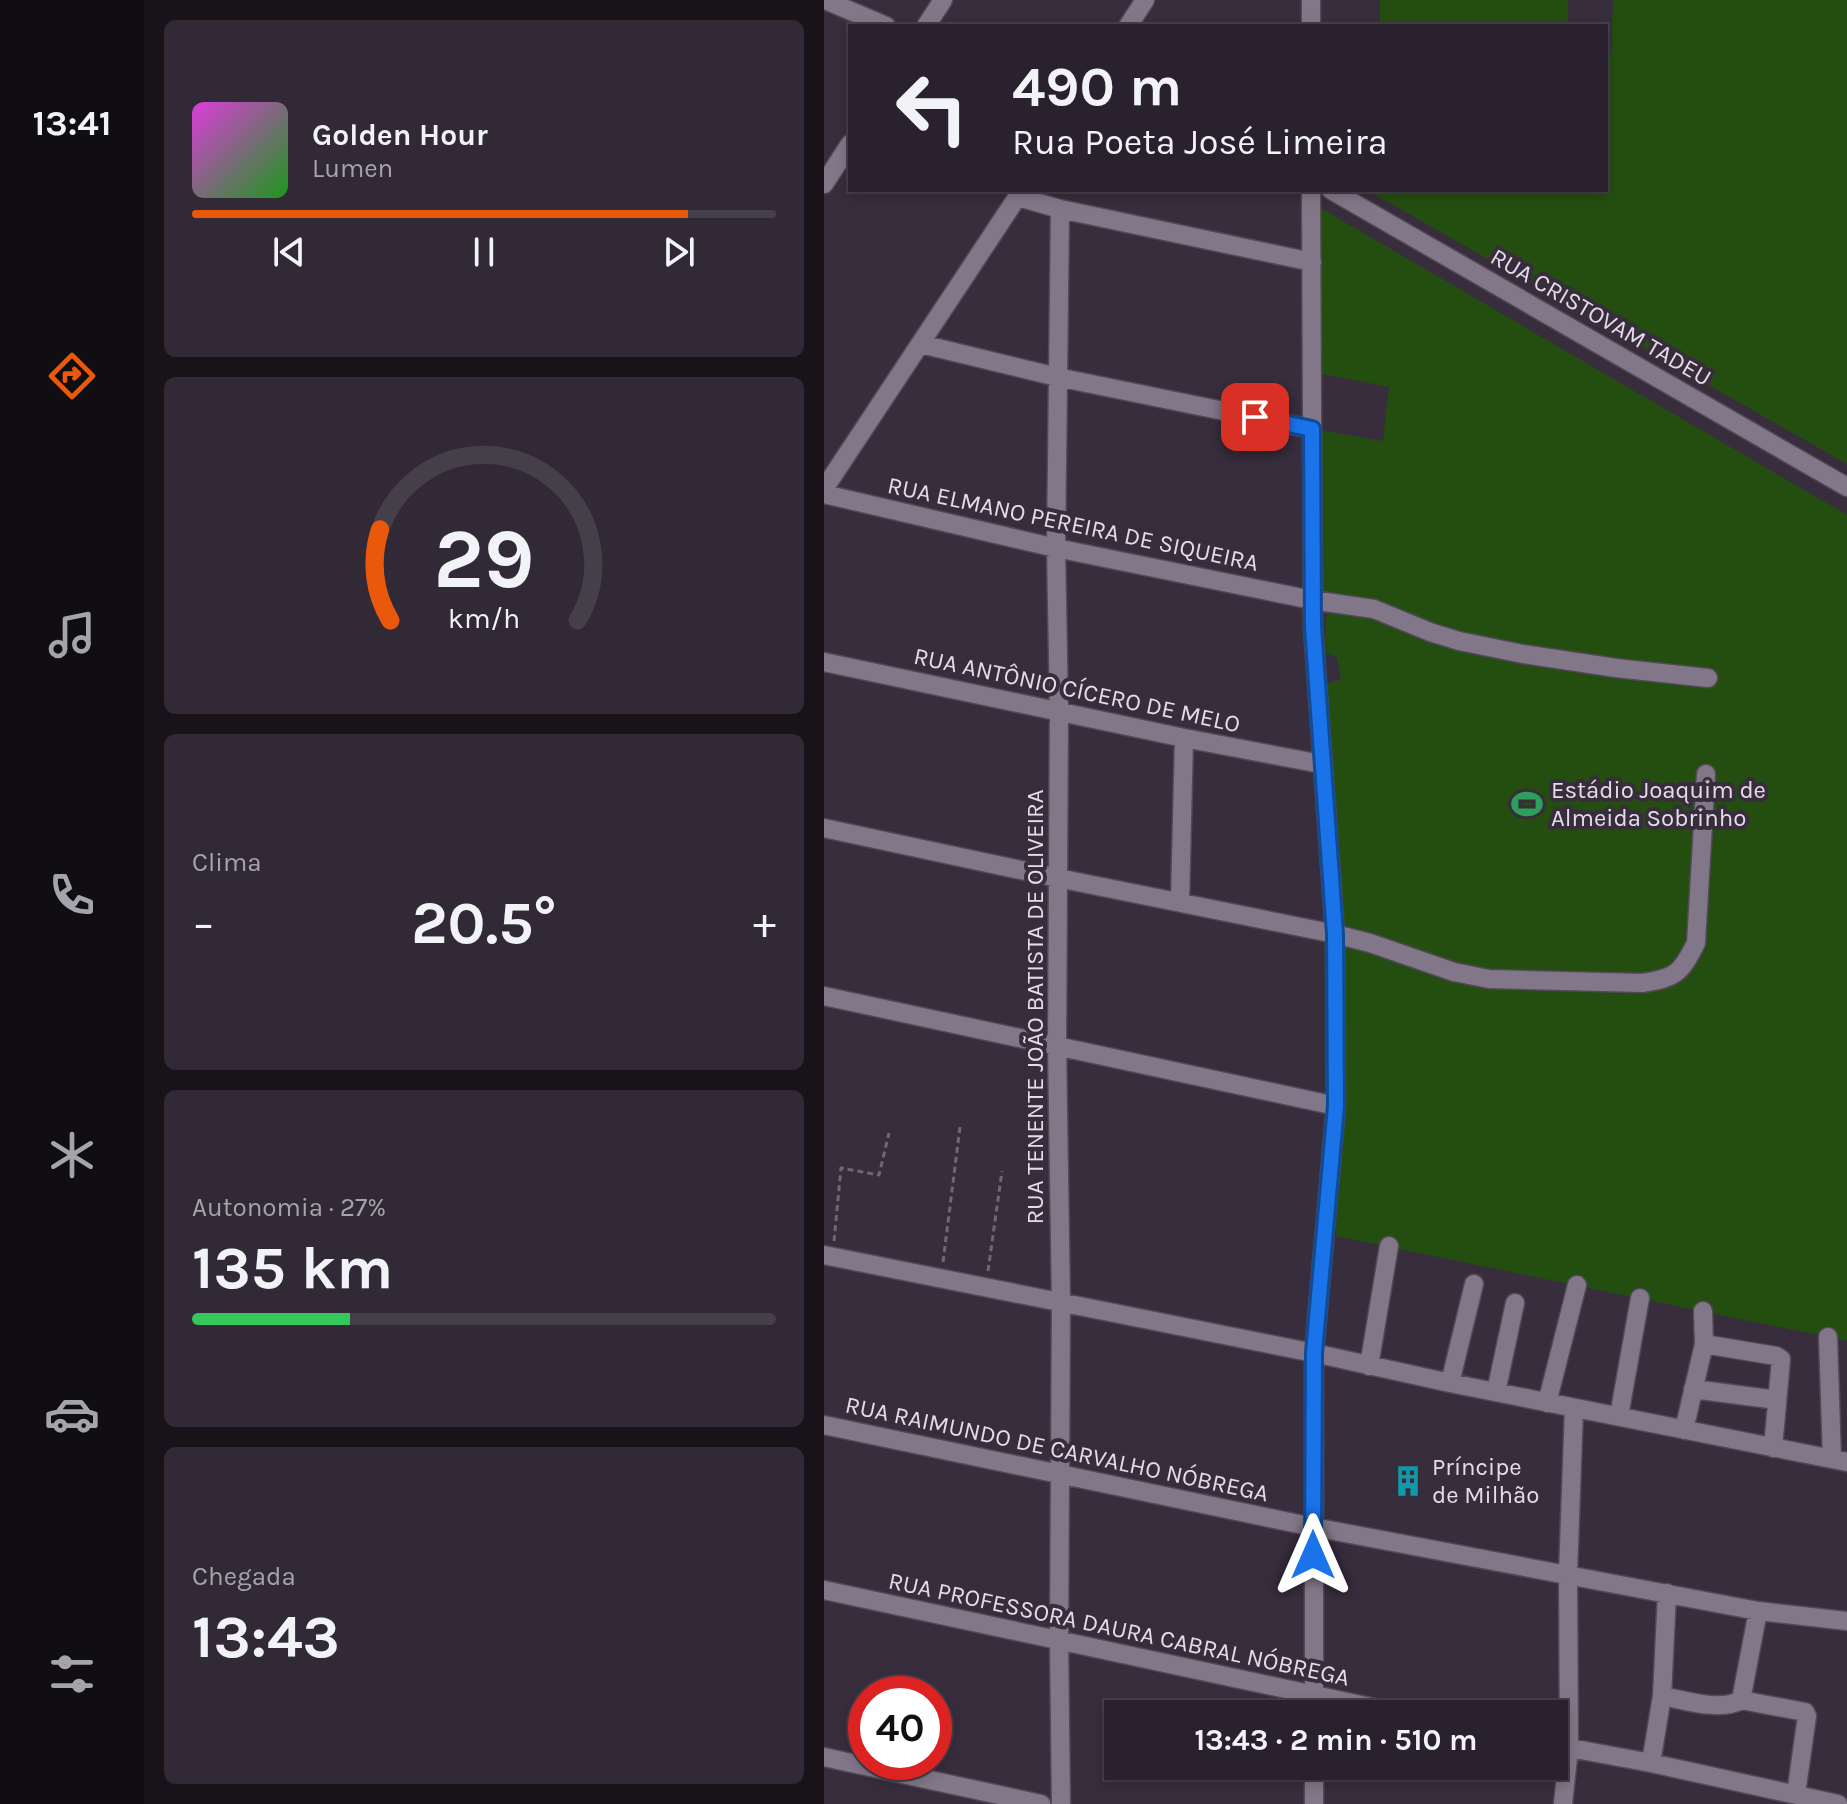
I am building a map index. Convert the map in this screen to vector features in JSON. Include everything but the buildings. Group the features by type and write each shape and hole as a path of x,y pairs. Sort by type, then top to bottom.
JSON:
{"street":[{"path":"825,0 881,24"},
{"path":"927,24 943,0"},
{"path":"1311,0 1311,24"},
{"path":"1129,24 1141,1"},
{"path":"824,184 848,147"},
{"path":"1311,192 1312,600 1314,666 1335,934 1336,1106 1314,1353 1314,1700"},
{"name":"RUA CRISTOVAM TADEU","path":"1334,192 1847,487"},
{"path":"824,492 1020,193 1060,209 1312,262"},
{"name":"RUA TENENTE JOÃO BATISTA DE OLIVEIRA","path":"1060,209 1056,548 1061,1804"},
{"path":"921,344 1057,377 1312,429"},
{"name":"RUA ELMANO PEREIRA DE SIQUEIRA","path":"824,492 1056,548 1312,600 1374,609 1459,641 1616,668 1708,678"},
{"name":"RUA ANTÔNIO CÍCERO DE MELO","path":"824,662 1321,764"},
{"path":"1180,902 1184,738"},
{"path":"824,828 1335,934 1454,972 1489,979 1642,983 1666,980 1685,966 1696,943 1706,774"},
{"path":"824,996 1336,1106"},
{"path":"1369,1366 1389,1246"},
{"path":"828,1256 1840,1460 1828,1337"},
{"path":"1450,1383 1474,1284"},
{"path":"1547,1403 1577,1285"},
{"path":"1619,1416 1640,1298"},
{"path":"1496,1392 1515,1303"},
{"path":"1684,1430 1704,1344 1703,1311"},
{"path":"1704,1344 1779,1357 1773,1448"},
{"path":"1693,1389 1777,1400"},
{"path":"1563,1700 1574,1408"},
{"name":"RUA RAIMUNDO DE CARVALHO NÓBREGA","path":"824,1425 1313,1527 1758,1611 1847,1621"},
{"name":"RUA PROFESSORA DAURA CABRAL NÓBREGA","path":"824,1590 1059,1641 1294,1700"},
{"path":"1651,1763 1662,1696 1667,1593"},
{"path":"1662,1696 1714,1705 1734,1705 1741,1700 1758,1611"},
{"path":"1741,1700 1795,1709 1807,1714 1796,1794"},
{"path":"1568,1747 1838,1804"},
{"path":"824,1757 1041,1804"},
{"path":"1314,1780 1314,1804"},
{"path":"1562,1780 1563,1804"}],"path":[{"path":"941,1278 960,1127"},
{"path":"828,1256 841,1168 879,1175 889,1133"},
{"path":"985,1287 1002,1171"}],"green space":[{"path":"1380,0 1568,0 1568,24 1380,24"},
{"path":"1613,0 1847,0 1847,464 1371,192 1608,192 1608,54 1611,54"},
{"path":"1317,206 1847,515 1847,1341 1336,1236 1341,983 1320,686 1341,679 1337,657 1324,652 1328,595 1317,587 1319,430 1383,441 1389,387 1318,373"}],"place":[{"name":"Estádio Joaquim de Almeida Sobrinho","path":"1527,804"},
{"name":"Príncipe de Milhão","path":"1408,1481"}],"route":[{"path":"1255,417 1312,429 1313,627 1335,934 1336,1106 1314,1353 1313,1555"}]}
